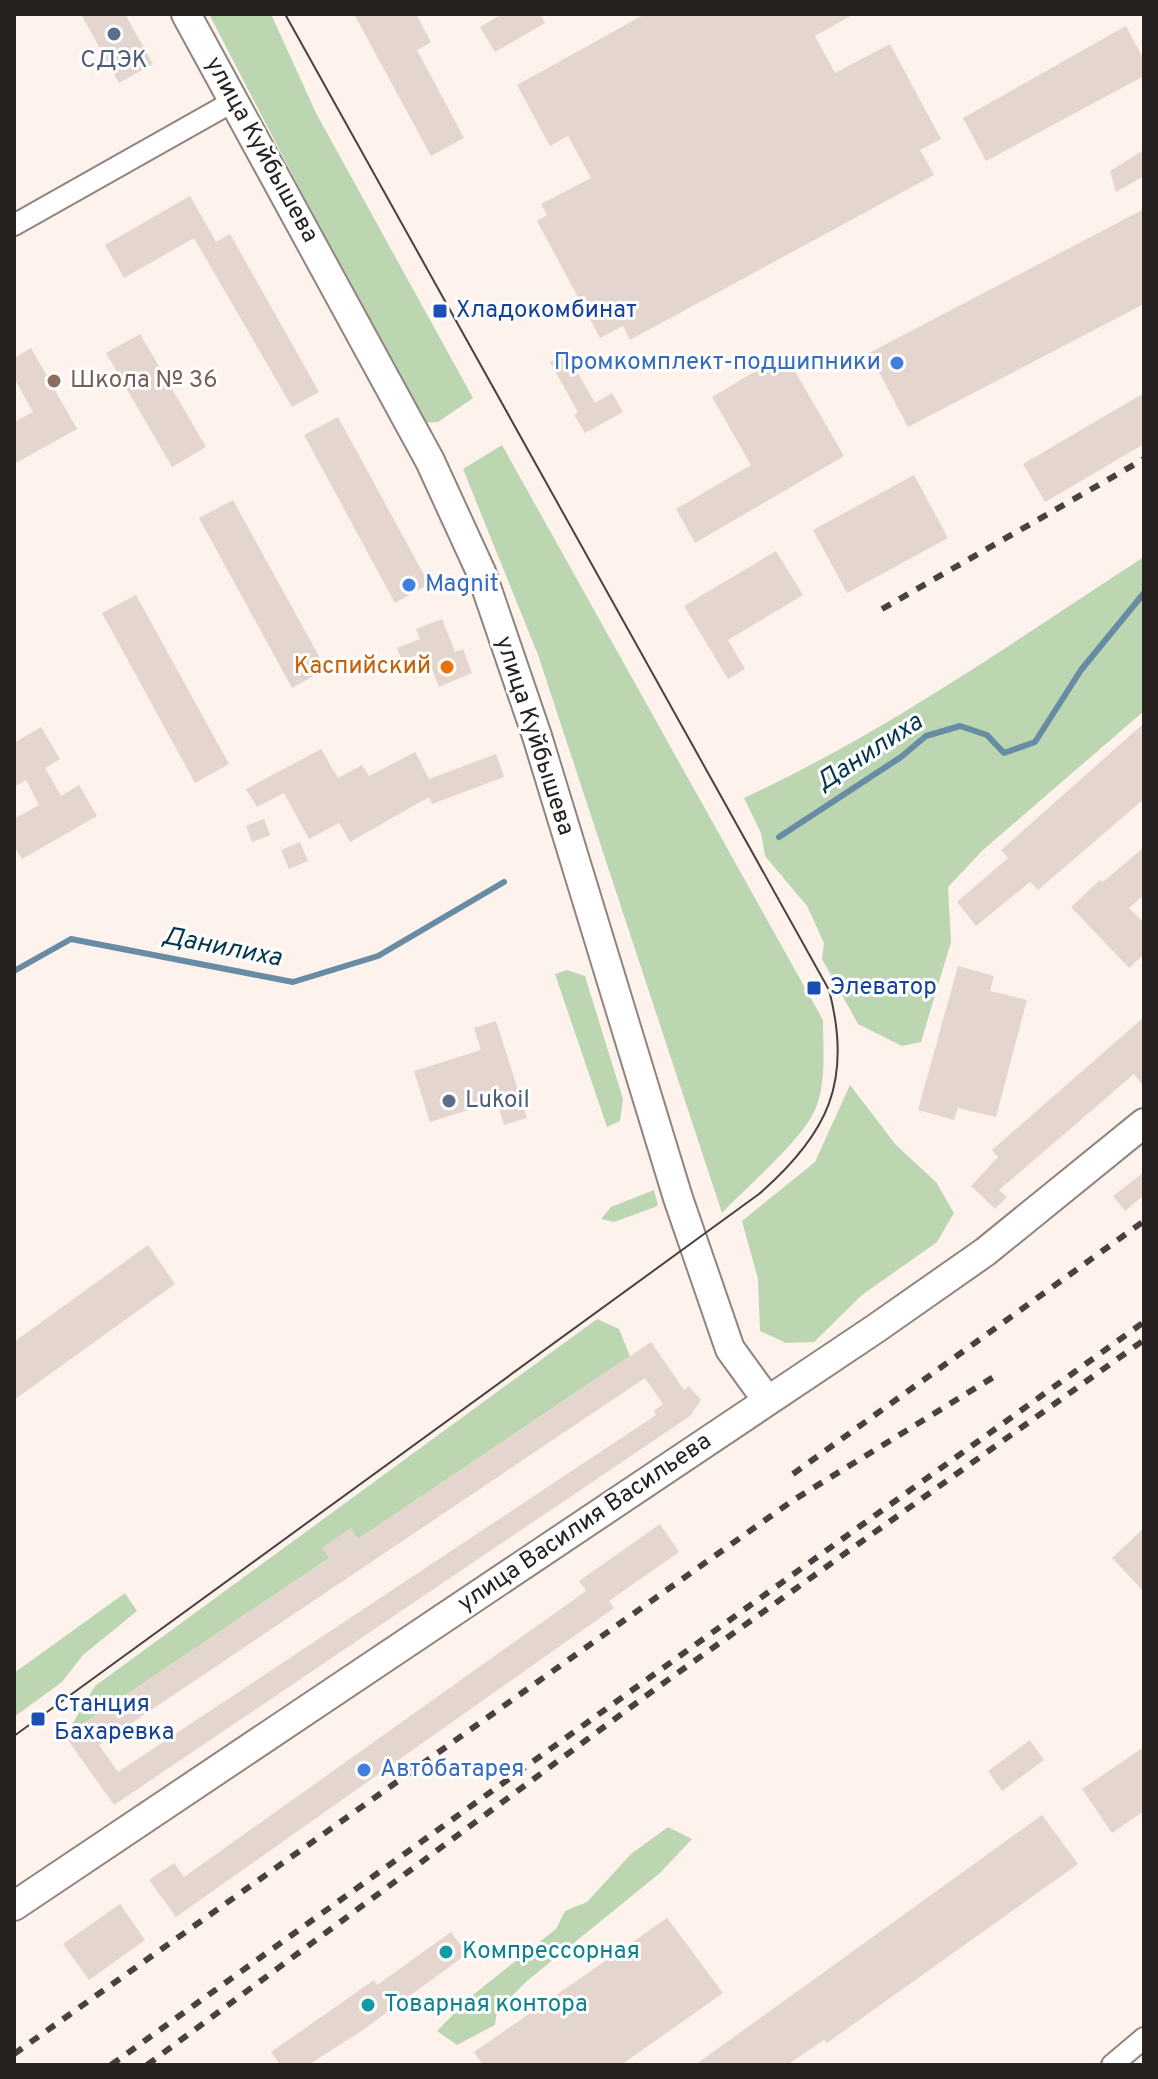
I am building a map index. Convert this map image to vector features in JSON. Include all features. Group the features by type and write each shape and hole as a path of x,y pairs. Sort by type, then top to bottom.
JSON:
{"main road":[{"name":"улица Куйбышева","path":"186,14 430,461 465,534 537,736 678,1198 730,1349 767,1400"},
{"name":"улица Василия Васильева","path":"14,1906 985,1252 1144,1123"}],"street":[{"path":"14,225 234,101"},
{"path":"1112,2065 1144,2038"}],"green space":[{"path":"209,14 271,14 316,113 473,398 438,422 421,423"},
{"path":"502,445 823,1020 823,1079 814,1112 785,1151 722,1213 538,655 463,469"},
{"path":"1144,557 1144,711 983,850 948,887 951,942 921,1042 902,1046 858,1024 822,959 824,943 807,906 765,856 761,833 744,798 848,745 898,715"},
{"path":"567,970 585,976 623,1099 620,1121 607,1127 555,974"},
{"path":"850,1085 896,1145 936,1182 954,1213 937,1242 862,1295 814,1342 786,1343 760,1331 758,1279 742,1221 815,1162"},
{"path":"654,1190 658,1205 655,1207 614,1222 601,1219 611,1207"},
{"path":"597,1319 619,1329 630,1356 358,1539 350,1529 323,1548 329,1558 65,1736 95,1686"},
{"path":"125,1593 137,1611 83,1655 62,1682 14,1717 14,1673"},
{"path":"668,1827 692,1839 660,1873 527,1981 497,2011 495,2025 457,2045 437,2031 469,1998 556,1929 565,1911 587,1902 631,1854"}],"building":[{"path":"81,14 125,14 153,64 119,83"},
{"path":"354,14 416,14 431,42 417,50 464,138 431,156"},
{"path":"502,14 540,14 545,23 495,52 480,27"},
{"path":"645,14 854,14 815,36 835,73 890,44 941,139 920,150 934,175 630,340 623,326 600,338 537,221 547,215 541,204 591,178 568,136 550,146 517,85"},
{"path":"1126,26 1144,60 1144,76 986,161 963,118"},
{"path":"1144,150 1144,176 1116,192 1110,171"},
{"path":"190,196 216,242 230,234 319,392 292,407 194,238 124,278 105,245"},
{"path":"1144,209 1144,304 908,427 869,353"},
{"path":"140,334 206,447 172,467 106,353"},
{"path":"31,348 77,429 14,464 14,422 33,412 14,378 14,358"},
{"path":"566,352 595,403 612,393 623,412 585,433 574,415 578,412 550,362"},
{"path":"785,354 844,456 695,543 676,509 751,465 712,397"},
{"path":"1144,393 1144,444 1045,502 1023,464"},
{"path":"338,417 429,584 395,603 304,435"},
{"path":"914,475 948,538 847,593 813,530"},
{"path":"233,500 326,669 292,688 199,518"},
{"path":"776,551 803,595 728,640 745,669 728,679 684,606"},
{"path":"136,595 229,764 195,783 102,613"},
{"path":"442,619 455,652 463,649 472,673 439,687 425,652 402,661 397,648 420,639 416,629"},
{"path":"1144,723 1144,799 1038,890 1030,882 976,926 957,902 1008,858 1001,850"},
{"path":"41,727 60,759 45,768 61,796 79,785 97,816 22,859 14,846 14,819 39,805 26,780 14,787 14,743"},
{"path":"321,749 338,778 362,765 369,776 415,752 429,779 496,754 504,777 432,804 429,797 350,842 339,823 309,839 284,793 257,807 246,789"},
{"path":"264,819 270,835 252,842 246,826"},
{"path":"300,842 308,861 289,869 281,850"},
{"path":"1144,847 1144,895 1129,908 1144,923 1144,954 1129,968 1071,907 1100,880 1103,882"},
{"path":"958,966 994,976 990,991 1027,1000 996,1117 958,1108 954,1120 918,1110"},
{"path":"1144,1017 1144,1087 1134,1074 999,1190 1007,1197 995,1209 971,1186 998,1157 992,1150"},
{"path":"496,1021 527,1118 504,1125 497,1101 430,1122 414,1071 481,1050 474,1028"},
{"path":"1144,1172 1144,1195 1125,1211 1113,1196"},
{"path":"148,1245 175,1284 14,1400 14,1342"},
{"path":"651,1342 684,1390 689,1386 701,1400 690,1416 114,1805 65,1736 329,1558 322,1548 351,1528 358,1539","holes":["645,1378 663,1404 654,1411 656,1415 118,1772 99,1745"]},
{"path":"660,1524 679,1552 609,1601 614,1608 176,1917 149,1880 174,1863 184,1877 586,1591 579,1581"},
{"path":"1144,1528 1144,1592 1112,1558"},
{"path":"1030,1740 1044,1760 1002,1791 988,1771"},
{"path":"1144,1747 1144,1811 1112,1833 1082,1789"},
{"path":"1042,1815 1078,1864 827,2043 824,2040 787,2065 695,2065"},
{"path":"120,1904 145,1940 89,1980 63,1944"},
{"path":"667,1918 723,1993 621,2065 483,2065 474,2052"},
{"path":"451,1932 467,1954 360,2032 308,2065 280,2065 271,2052 374,1980 377,1985"}],"waterway":[{"name":"Данилиха","path":"779,837 901,757 926,736 960,726 987,735 1004,753 1035,742 1081,670 1144,593"},
{"name":"Данилиха","path":"14,971 71,939 293,982 378,956 504,882"}],"tram line":[{"path":"14,1736 759,1194 783,1172 818,1127 836,1079 836,1022 829,990 285,14"}],"railway":[{"path":"882,609 1144,459"},
{"path":"793,1474 1144,1221"},
{"path":"111,2065 1144,1322"},
{"path":"147,2065 658,1687 1144,1340"},
{"path":"14,2054 792,1501 1000,1373"}],"place":[{"name":"СДЭК","path":"114,34"},
{"name":"Хладокомбинат","path":"440,311"},
{"name":"Промкомплект-подшипники","path":"897,363"},
{"name":"Школа № 36","path":"54,381"},
{"name":"Magnit","path":"409,585"},
{"name":"Каспийский","path":"447,667"},
{"name":"Элеватор","path":"814,988"},
{"name":"Lukoil","path":"449,1101"},
{"name":"Станция Бахаревка","path":"38,1719"},
{"name":"Автобатарея","path":"364,1770"},
{"name":"Компрессорная","path":"446,1952"},
{"name":"Товарная контора","path":"368,2005"}]}
